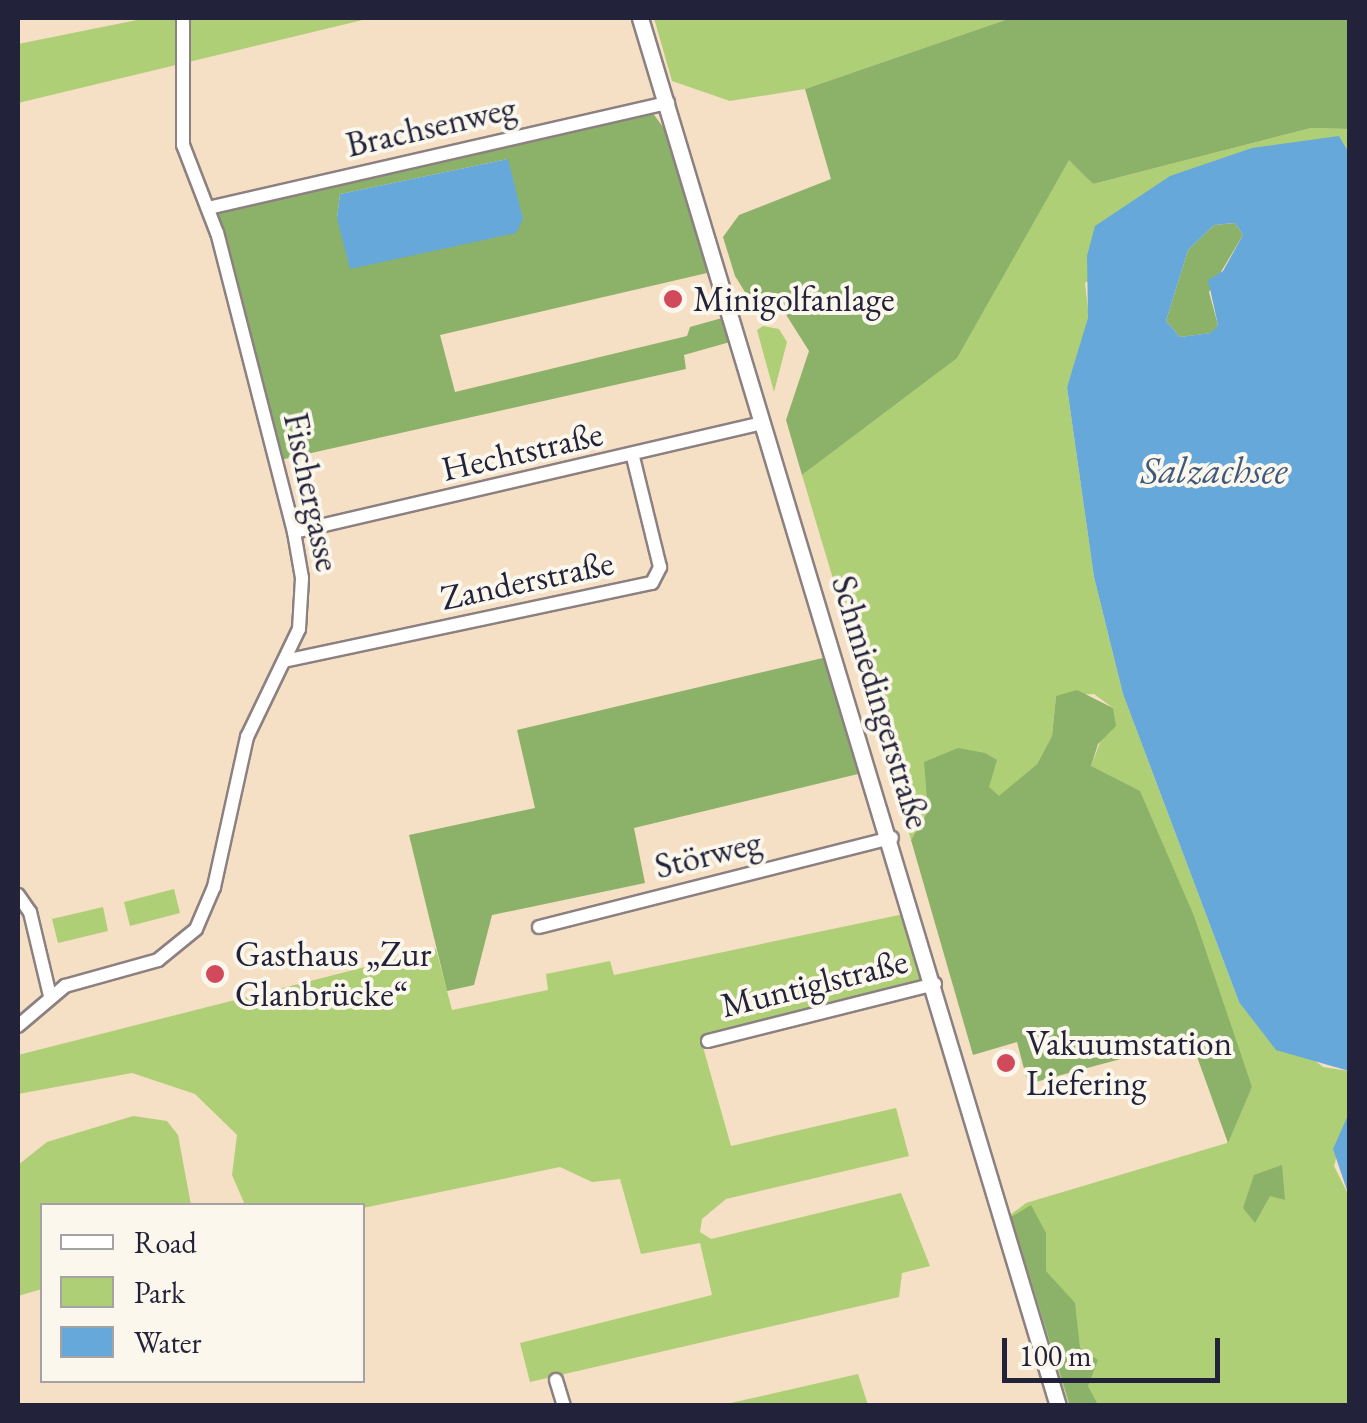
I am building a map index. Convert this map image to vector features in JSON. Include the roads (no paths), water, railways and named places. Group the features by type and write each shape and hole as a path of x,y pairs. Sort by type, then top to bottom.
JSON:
{"street":[{"name":"Fischergasse","path":"18,1026 50,996 158,960 196,928 214,887 246,737 284,661 302,602 294,532 208,208 182,145 183,18"},
{"name":"Schmiedingerstraße","path":"640,18 892,838 1058,1406"},
{"name":"Brachsenweg","path":"208,208 668,103"},
{"name":"Hechtstraße","path":"294,532 763,423"},
{"name":"Zanderstraße","path":"284,661 652,584 660,567 633,456"},
{"name":"Störweg","path":"539,928 892,838"},
{"path":"18,895 30,912 50,996"},
{"name":"Muntiglstraße","path":"708,1041 935,984"},
{"path":"556,1380 564,1406"}],"water":[{"name":"Salzachsee","path":"1339,136 1350,155 1349,1071 1276,1050 1239,1002 1123,694 1094,577 1067,387 1088,318 1087,256 1095,226 1170,176 1252,148","holes":["1235,223 1243,235 1223,271 1208,280 1218,325 1211,333 1180,337 1166,321 1188,250 1214,225"]},
{"path":"508,159 523,219 516,233 350,269 337,218 340,194"},
{"path":"1349,1113 1349,1196 1333,1149"}],"place":[{"name":"Minigolfanlage","path":"673,299"},
{"name":"Gasthaus „Zur Glanbrücke“","path":"215,974"},
{"name":"Vakuumstation Liefering","path":"1006,1063"}]}
